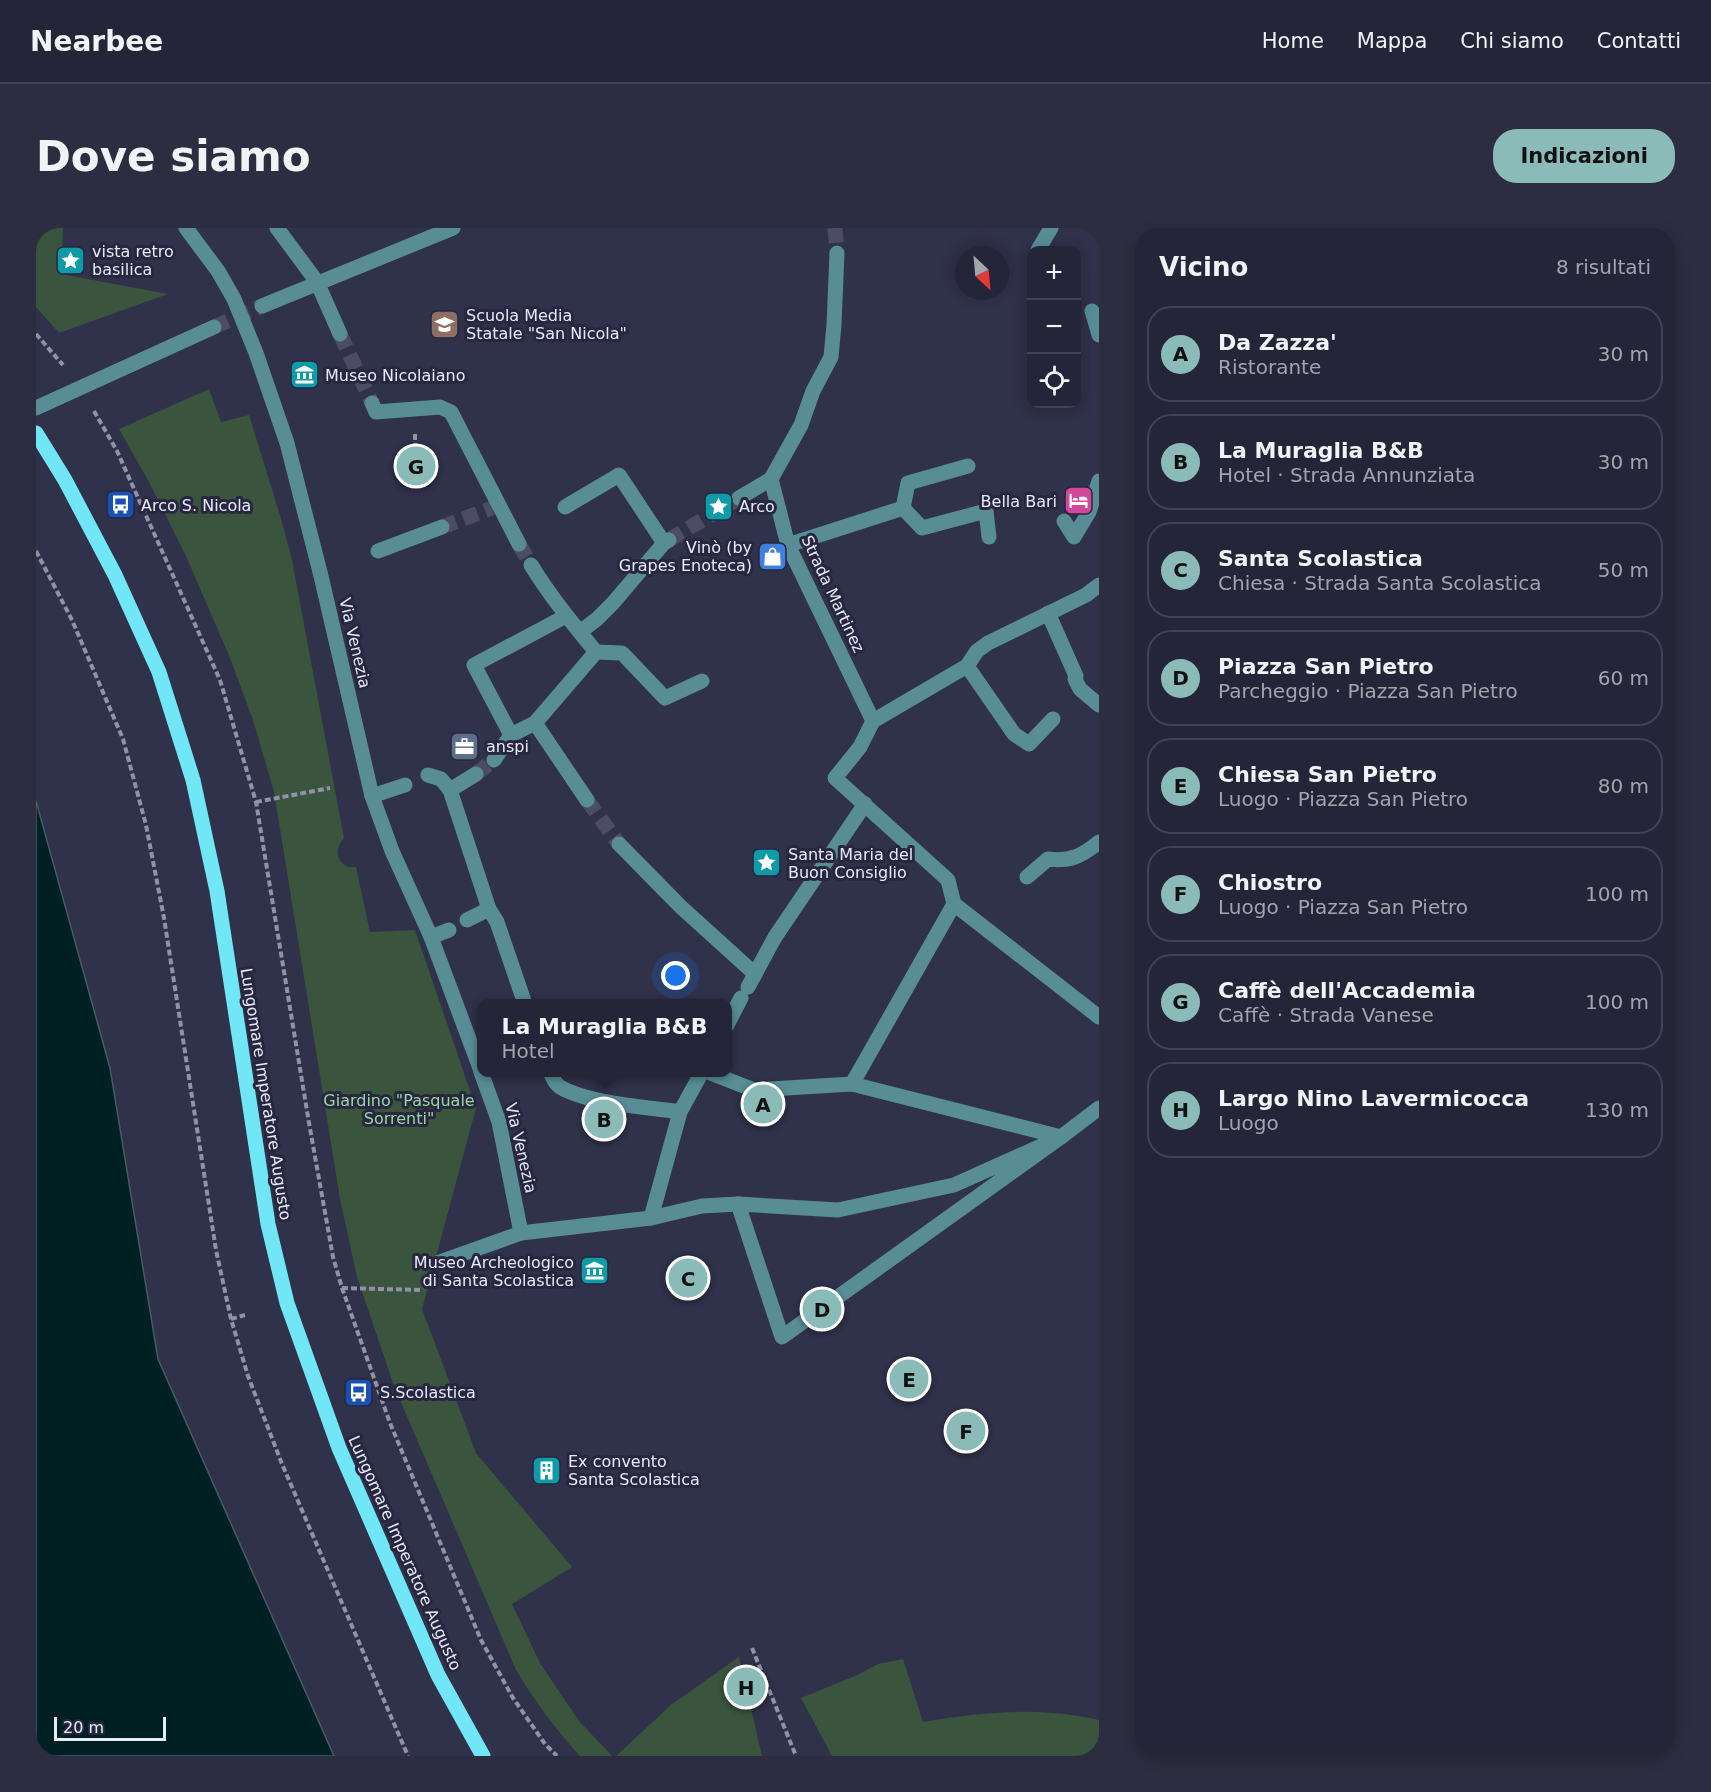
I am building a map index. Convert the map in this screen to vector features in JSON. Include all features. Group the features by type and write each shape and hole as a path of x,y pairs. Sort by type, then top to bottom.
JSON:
{"main road":[{"name":"Lungomare Imperatore Augusto","path":"36,433 65,480 115,575 159,672 193,780 217,891 268,1224 287,1303 343,1459 438,1675 483,1756"}],"street":[{"name":"Via Venezia","path":"186,228 218,271 234,299 256,353 287,443 321,576 372,796 392,851 431,937 477,1061"},
{"path":"277,228 317,282 340,334"},
{"path":"262,306 453,228"},
{"path":"1040,246 1051,228"},
{"path":"739,498 771,479 801,424 813,391 831,357 837,253"},
{"path":"1092,311 1099,335"},
{"path":"36,408 214,327"},
{"path":"372,403 376,412 440,407 451,412 495,507 519,544"},
{"path":"903,508 908,483 968,466"},
{"path":"564,507 619,475 667,541 613,603 580,632"},
{"name":"Strada Martinez","path":"771,479 788,545 873,721"},
{"path":"1064,521 1074,537 1089,512 1099,481"},
{"path":"903,508 922,528 986,511 989,537"},
{"path":"788,545 903,508"},
{"path":"378,551 442,527"},
{"path":"531,565 566,616 596,652 622,653 665,698 702,681"},
{"path":"1097,590 988,643 977,651 967,666 873,721 860,747 835,778 948,880 954,904 1099,1017"},
{"path":"1048,613 1080,689 1099,705"},
{"path":"511,735 474,665 566,616"},
{"path":"494,760 511,735 535,723 596,652"},
{"path":"967,666 1014,734 1029,744 1053,719"},
{"path":"535,723 586,800"},
{"path":"450,790 476,774"},
{"path":"428,776 441,779 450,790 489,909 496,922 523,999"},
{"path":"372,796 405,785"},
{"path":"732,1016 775,937 866,804"},
{"path":"1027,878 1048,859 1064,861 1082,854 1099,842"},
{"path":"619,844 681,907 748,986"},
{"path":"852,1084 954,904"},
{"path":"467,920 489,909"},
{"path":"431,937 449,930"},
{"name":"Via Venezia","path":"483,1077 499,1122 521,1233"},
{"path":"553,1077 558,1086 574,1094 680,1112"},
{"path":"651,1218 680,1112 699,1077"},
{"path":"721,1077 754,1090 852,1084 1061,1137"},
{"path":"738,1204 782,1336 1061,1137 1099,1107"},
{"path":"434,1264 521,1233 651,1218 702,1206 738,1204 838,1210 954,1185 1061,1137"}],"path":[{"path":"36,334 63,365"},
{"path":"94,411 117,451 220,680 256,802 309,1123 333,1257 342,1288 390,1423 481,1640 513,1698 544,1744 557,1756"},
{"path":"36,551 72,620 123,739 146,825 164,918 216,1250 231,1319 248,1376 282,1464 408,1756"},
{"path":"256,802 330,788"},
{"path":"342,1288 406,1288"},
{"path":"231,1319 244,1315"},
{"path":"752,1648 796,1756"}],"green space":[{"path":"36,228 63,228 61,274 168,294 59,333 36,307"},
{"name":"Giardino \"Pasquale Sorrenti\"","path":"209,389 221,422 249,415 280,515 292,560 344,838 339,846 339,857 348,867 356,867 370,932 415,930 476,1108 422,1309 476,1453 572,1567 512,1604 540,1663 579,1721 612,1756 580,1756 530,1693 516,1670 394,1386 357,1277 340,1199 274,792 253,720 230,658 186,556 149,482 119,429"},
{"path":"739,1657 762,1756 616,1756 672,1704"},
{"path":"903,1659 923,1722 968,1715 1011,1712 1055,1713 1099,1720 1099,1756 832,1756 801,1698 878,1664"}],"shaded area":[{"path":"36,801 110,1068 158,1359 334,1756 36,1756"}],"tunnel":[{"path":"835,228 837,253"},
{"path":"214,327 262,306"},
{"path":"340,334 372,403"},
{"path":"669,540 739,498"},
{"path":"442,527 492,508"},
{"path":"519,544 531,565"},
{"path":"476,774 494,760"},
{"path":"587,800 619,844"}],"place":[{"name":"vista retro basilica","path":"71,260"},
{"name":"Scuola Media Statale \"San Nicola\"","path":"445,324"},
{"name":"Museo Nicolaiano","path":"304,375"},
{"name":"Caffè dell'Accademia","path":"416,466"},
{"name":"Bella Bari","path":"1078,501"},
{"name":"Arco S. Nicola","path":"120,505"},
{"name":"Arco","path":"718,506"},
{"name":"Vinò (by Grapes Enoteca)","path":"773,556"},
{"name":"anspi","path":"465,746"},
{"name":"Santa Maria del Buon Consiglio","path":"767,863"},
{"name":"Da Zazza'","path":"763,1104"},
{"name":"La Muraglia B&B","path":"604,1119"},
{"name":"Museo Archeologico di Santa Scolastica","path":"595,1271"},
{"name":"Santa Scolastica","path":"688,1278"},
{"name":"Piazza San Pietro","path":"822,1309"},
{"name":"Chiesa San Pietro","path":"909,1379"},
{"name":"S.Scolastica","path":"359,1392"},
{"name":"Chiostro","path":"966,1431"},
{"name":"Ex convento Santa Scolastica","path":"547,1470"},
{"name":"Largo Nino Lavermicocca","path":"746,1687"}]}
